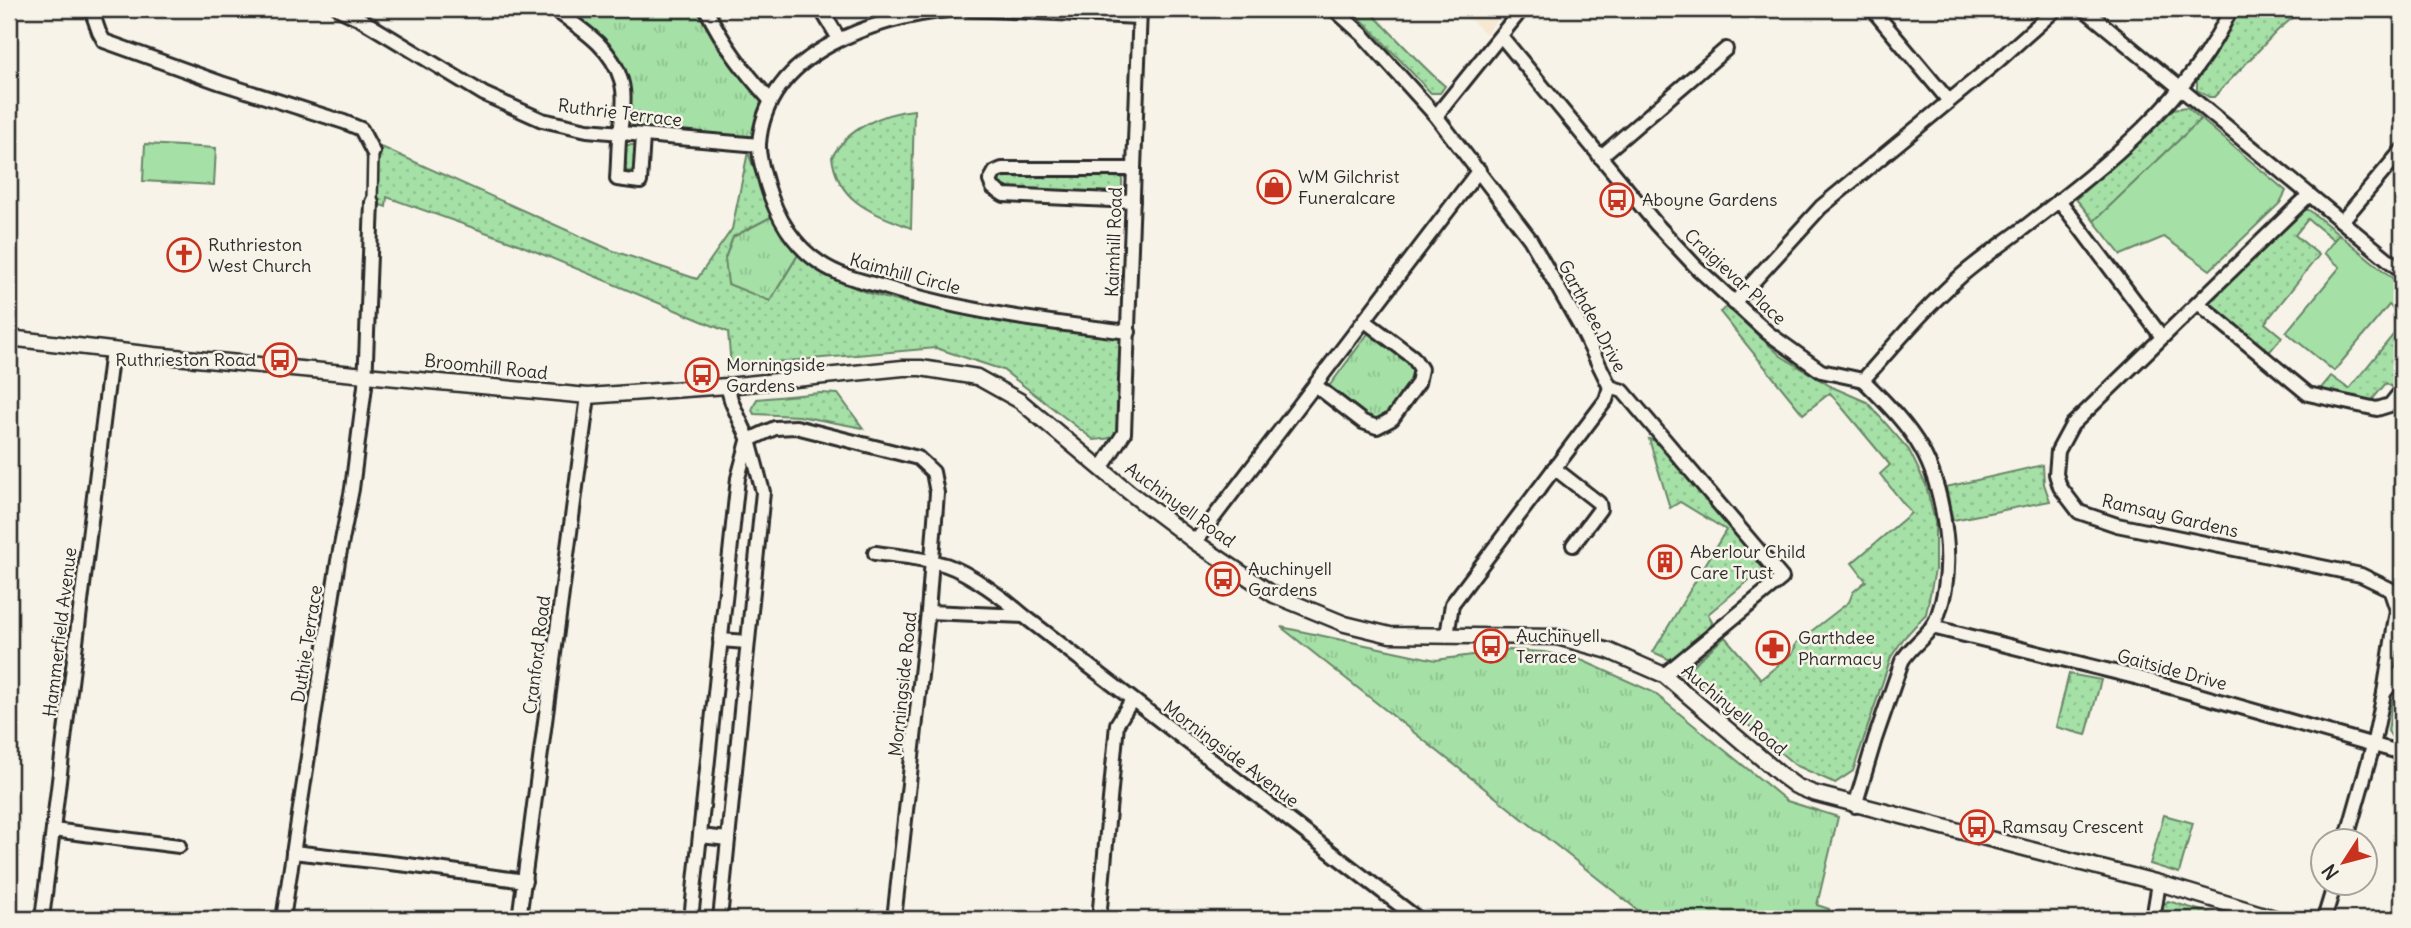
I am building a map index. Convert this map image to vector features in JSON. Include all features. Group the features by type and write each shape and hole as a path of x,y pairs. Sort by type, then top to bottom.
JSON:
{"street":[{"path":"91,9 104,41 361,129 373,152 366,375"},
{"name":"Ruthrie Terrace","path":"338,9 372,25 484,94 542,120 587,130 759,145"},
{"path":"554,9 590,35 604,50 622,80 617,179 640,182 643,136"},
{"path":"706,9 742,69 770,100"},
{"path":"821,9 839,39"},
{"name":"Kaimhill Circle","path":"956,9 891,21 839,39 822,48 791,74 770,100 759,145 763,171 780,218 797,243 818,262 838,274 908,295 989,313 1129,332"},
{"path":"969,9 1140,13"},
{"name":"Garthdee Drive","path":"1334,9 1363,35 1436,116 1530,239 1581,328 1610,387 1623,391 1782,578 1664,675"},
{"path":"1436,116 1522,9"},
{"path":"1872,9 1950,101"},
{"path":"1734,303 1821,207 2056,9"},
{"path":"2084,9 2182,87 2402,271"},
{"path":"1855,806 1902,661 1932,627 1938,616 1947,577 1943,507 1927,458 1896,413 1863,380 1963,274 2059,201 2135,136 2182,87 2203,60 2231,9"},
{"name":"Kaimhill Road","path":"1101,469 1124,433 1140,13"},
{"name":"Craigievar Place","path":"1501,36 1656,224 1697,268 1768,333 1821,371 1863,380"},
{"path":"1600,157 1726,48"},
{"path":"2342,221 2402,150"},
{"path":"1133,201 1004,195 993,188 990,181 995,172 1002,169 1134,170"},
{"path":"1195,542 1479,170"},
{"name":"Ramsay Gardens","path":"2308,195 2072,425 2058,451 2056,474 2060,487 2079,512 2117,526 2361,575 2390,589 2397,610 2384,693 2373,746 2350,827"},
{"path":"2059,201 2162,337"},
{"path":"2198,303 2308,394 2377,409 2390,405 2402,390"},
{"path":"1315,386 1363,422 1377,426 1392,419 1418,383 1421,369 1413,357 1365,321"},
{"name":"Broomhill Road","path":"9,338 588,396 727,386"},
{"name":"Hammerfield Avenue","path":"42,919 112,350"},
{"name":"Auchinyell Road","path":"727,386 903,368 921,368 977,377 1020,401 1101,469 1195,542 1273,595 1345,624 1390,635 1557,637 1609,651 1664,675 1796,786 1855,806 2159,883 2278,919"},
{"name":"Duthie Terrace","path":"283,919 338,561 352,489 366,375"},
{"path":"720,919 763,492 749,440 727,386"},
{"path":"1447,636 1452,604 1606,400 1610,387"},
{"name":"Cranford Road","path":"519,919 588,396"},
{"name":"Morningside Road","path":"749,440 775,428 796,427 918,458 933,472 937,493 928,612 894,919"},
{"path":"691,919 738,478 749,440"},
{"path":"1554,468 1599,503 1600,509 1573,545"},
{"name":"Morningside Avenue","path":"875,553 950,566 1006,599 1132,700 1418,919"},
{"path":"928,612 1024,616"},
{"name":"Gaitside Drive","path":"1932,627 2139,678 2402,752"},
{"path":"720,640 747,642"},
{"path":"2384,693 2402,670"},
{"path":"1099,919 1117,724 1132,700"},
{"path":"53,830 179,846"},
{"path":"700,836 728,839"},
{"path":"293,852 525,881"},
{"path":"2153,919 2159,883"},
{"path":"2324,919 2330,897"}],"shaded area":[{"path":"1459,9 1505,9 1486,34"}],"green space":[{"path":"554,9 706,9 770,100 759,145 643,136 623,125 614,65"},
{"path":"1350,9 1367,9 1445,86 1440,93 1431,93"},
{"path":"2239,9 2303,9 2277,31 2214,97 2209,97 2197,90 2197,79"},
{"path":"2187,107 2201,119 2094,221 2076,199 2172,109"},
{"path":"914,110 911,228 871,211 850,196 836,173 832,157 847,138 867,124"},
{"path":"2201,119 2286,191 2280,203 2210,270 2164,237 2121,255 2094,221"},
{"path":"145,144 216,148 214,185 143,181"},
{"path":"370,144 611,250 697,279 732,229 748,152 771,217 733,237 770,301 799,253 840,281 888,299 1122,338 1120,429 1113,438 1094,440 1003,370 936,348 731,366 728,332 513,242 387,197 386,207 372,202"},
{"path":"624,145 637,145 635,169 628,172 623,167"},
{"path":"1019,172 1122,175 1122,194 1018,192 1000,185 999,178"},
{"path":"2304,210 2309,210 2339,234 2334,240 2308,219 2295,235 2319,255 2265,323 2282,337 2266,356 2210,309 2209,301"},
{"path":"771,217 788,244 799,253 770,301 728,284 725,258 733,237"},
{"path":"2339,234 2402,286 2402,316 2389,305 2334,371 2286,332 2340,267 2324,253"},
{"path":"1727,307 1781,356 1832,387 1867,402 1909,450 1926,485 1935,522 1935,570 1926,614 1891,657 1853,771 1835,783 1795,765 1690,675 1688,669 1725,637 1761,679 1793,653 1796,643 1849,602 1853,592 1866,581 1852,563 1911,513 1880,474 1890,465 1830,393 1803,414 1720,312"},
{"path":"2402,324 2402,386 2398,391 2386,383 2368,405 2317,393 2331,376 2349,389"},
{"path":"1370,331 1404,355 1411,365 1412,373 1402,400 1387,415 1372,420 1354,412 1327,389"},
{"path":"820,393 838,394 863,428 799,416 754,414 752,410 757,399"},
{"path":"1649,439 1660,442 1766,566 1768,575 1765,585 1755,575 1708,614 1712,621 1711,629 1673,661 1653,652 1726,530 1680,502 1670,508"},
{"path":"2043,465 2044,484 2050,501 1953,520 1946,487"},
{"path":"1281,627 1436,660 1509,650 1544,652 1579,659 1653,692 1787,801 1838,817 1817,905 1829,909 1827,919 1649,919"},
{"path":"2069,674 2101,680 2086,735 2056,727"},
{"path":"2402,689 2401,741 2393,739 2388,731 2392,702"},
{"path":"2164,815 2193,823 2179,873 2150,864"},
{"path":"2168,901 2229,919 2162,919 2162,907"}],"place":[{"name":"WM Gilchrist Funeralcare","path":"1274,187"},
{"name":"Aboyne Gardens","path":"1617,200"},
{"name":"Ruthrieston West Church","path":"184,255"},
{"name":"Ruthrieston Road","path":"280,360"},
{"name":"Morningside Gardens","path":"702,375"},
{"name":"Aberlour Child Care Trust","path":"1665,562"},
{"name":"Auchinyell Gardens","path":"1223,579"},
{"name":"Auchinyell Terrace","path":"1491,646"},
{"name":"Garthdee Pharmacy","path":"1773,648"},
{"name":"Ramsay Crescent","path":"1977,827"}]}
